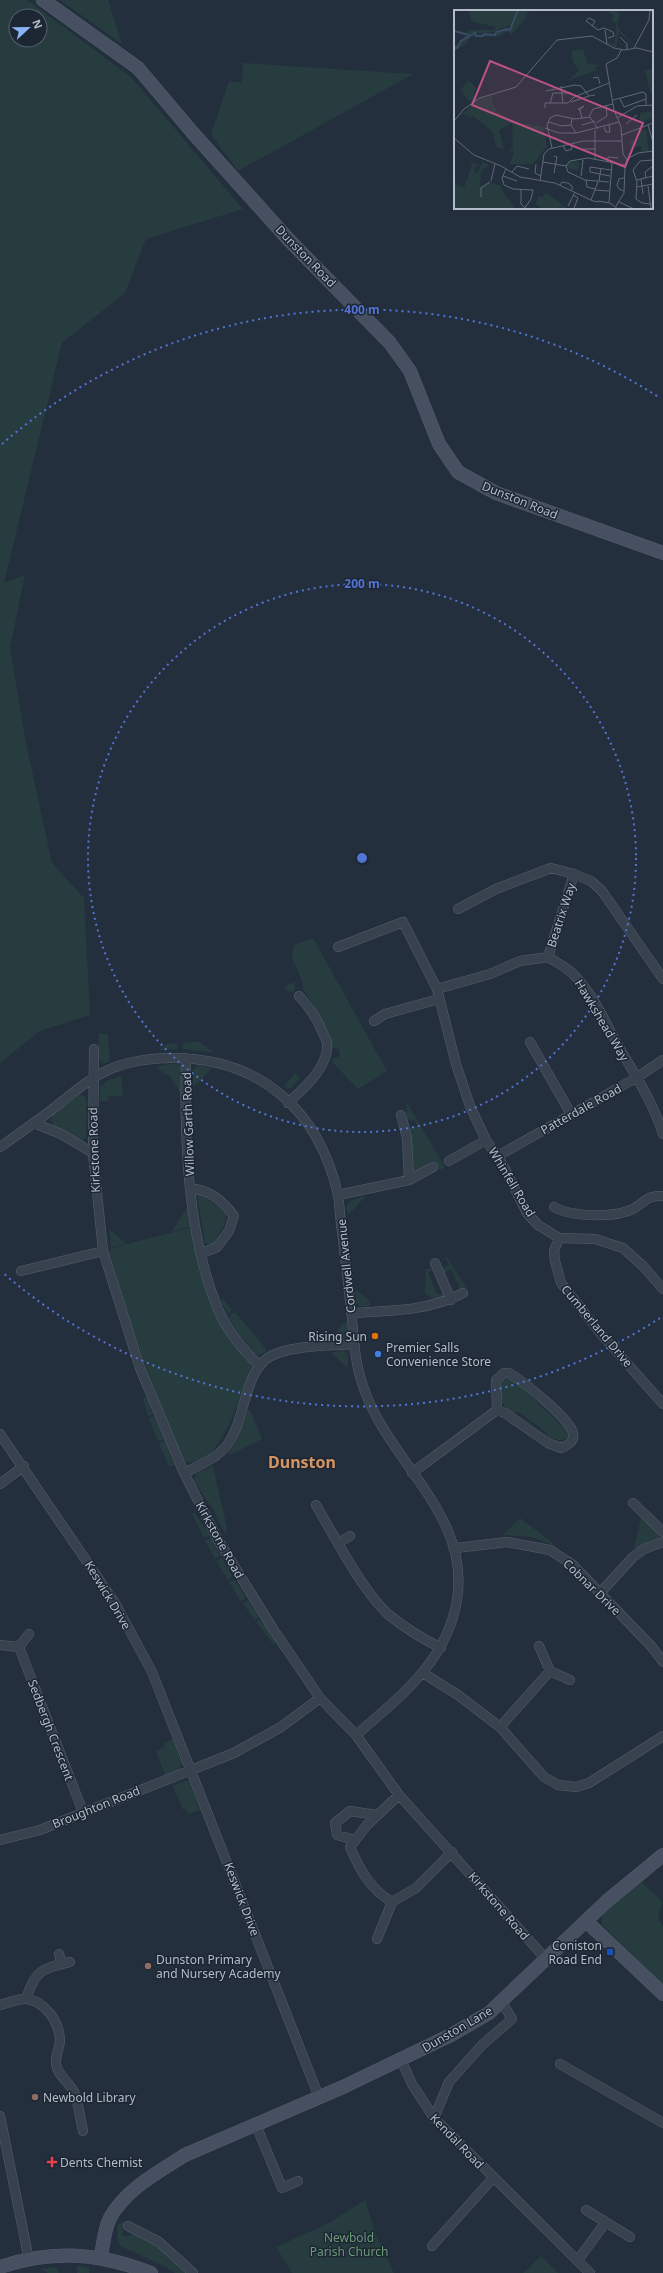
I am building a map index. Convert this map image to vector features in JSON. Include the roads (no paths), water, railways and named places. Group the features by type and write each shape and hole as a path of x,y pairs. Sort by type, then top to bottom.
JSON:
{"main road":[{"name":"Dunston Road","path":"43,0 138,68 192,132 288,239 390,343 410,372 439,444 458,472 496,492 663,552"},
{"name":"Dunston Lane","path":"101,2258 109,2220 119,2203 156,2173 185,2156 401,2060 451,2035 489,2013 586,1921 663,1855"},
{"path":"586,1921 663,1994"},
{"path":"0,2267 29,2260 62,2255 121,2261 151,2273"}],"street":[{"path":"458,909 496,889 551,868 574,874 591,881 602,891 663,978"},
{"name":"Beatrix Way","path":"548,957 574,874"},
{"name":"Whinfell Road","path":"338,947 403,922 437,988 456,1064 470,1106 486,1140 498,1156 527,1213 538,1225 558,1238"},
{"path":"437,988 490,974 520,961 548,957"},
{"name":"Hawkshead Way","path":"548,957 574,974 582,984 650,1102 663,1134"},
{"path":"288,1103 306,1085 324,1060 327,1043 318,1022 308,1006 298,996"},
{"path":"374,1021 385,1014 439,999"},
{"path":"530,1042 571,1114"},
{"name":"Kirkstone Road","path":"94,1049 92,1078 93,1154 103,1251 140,1368 184,1473 219,1542 273,1629 320,1698 356,1735 399,1795 452,1852 546,1959"},
{"name":"Cordwell Avenue","path":"0,1147 34,1123 92,1078 113,1068 161,1058 186,1058 219,1062 242,1069 266,1081 306,1121 322,1149 338,1195 353,1344 358,1371 370,1406 390,1442 437,1506 456,1548 457,1598 451,1627 441,1648 423,1673 356,1735"},
{"name":"Willow Garth Road","path":"186,1058 186,1157 190,1189 202,1252 212,1293 224,1320 243,1350 259,1365"},
{"name":"Patterdale Road","path":"498,1156 636,1078 663,1060"},
{"path":"401,1115 407,1138 409,1180"},
{"path":"34,1123 61,1134 93,1154"},
{"path":"449,1161 486,1140"},
{"path":"338,1195 409,1180 433,1167"},
{"name":"Willow Garth Road","path":"190,1189 199,1189 212,1195 227,1206 234,1216 229,1231 217,1247 202,1252"},
{"path":"554,1207 577,1215 602,1214 633,1209 650,1196 663,1196"},
{"path":"558,1238 595,1239 623,1248 643,1266 663,1290"},
{"name":"Cumberland Drive","path":"558,1238 554,1251 560,1283 602,1335 663,1404"},
{"path":"22,1271 103,1251"},
{"path":"435,1262 451,1300"},
{"path":"351,1313 412,1309 451,1300 463,1293"},
{"path":"184,1473 216,1456 228,1444 259,1365 271,1356 284,1352 353,1344"},
{"path":"504,1372 509,1373 539,1395 570,1426 574,1434 572,1440 568,1446 561,1448 548,1443 505,1413 497,1410 496,1380 504,1372"},
{"path":"412,1473 497,1410"},
{"name":"Keswick Drive","path":"0,1434 24,1466 115,1603 152,1672 319,2097"},
{"path":"0,1484 24,1466"},
{"path":"633,1503 663,1532"},
{"path":"316,1505 369,1592 388,1614 409,1630 441,1648"},
{"path":"338,1543 350,1536"},
{"name":"Cobnar Drive","path":"456,1548 507,1542 550,1550 573,1565 652,1647 663,1662"},
{"path":"600,1593 633,1557 644,1549 663,1542"},
{"path":"0,1645 19,1647 29,1634"},
{"path":"539,1646 550,1671 570,1680"},
{"name":"Sedbergh Crescent","path":"19,1647 83,1812"},
{"path":"500,1727 550,1671"},
{"path":"423,1673 458,1695 500,1727 544,1777 558,1785 576,1787 589,1783 663,1736"},
{"path":"191,1769 234,1753 275,1731 320,1698"},
{"name":"Broughton Road","path":"0,1840 40,1830 191,1769"},
{"path":"392,1902 378,1893 358,1865 350,1847 377,1815 399,1795"},
{"path":"355,1840 337,1835 335,1823 350,1811 377,1815"},
{"path":"377,1939 392,1902 416,1888 452,1852"},
{"path":"26,1999 32,1980 38,1973 66,1963 59,1954"},
{"path":"0,2005 26,1999 38,2004 46,2010 58,2028 59,2049 56,2063 60,2074 74,2094 83,2132"},
{"path":"434,2118 449,2082 482,2045 512,2019 502,2002"},
{"name":"Kendal Road","path":"401,2060 412,2084 434,2118 590,2273"},
{"path":"560,2064 663,2123"},
{"path":"0,2116 29,2260"},
{"path":"256,2125 282,2188 298,2181"},
{"name":"Kendal Road","path":"432,2246 493,2178"},
{"path":"586,2210 630,2237"},
{"path":"578,2260 605,2223"},
{"path":"128,2226 159,2242 193,2273"}],"place":[{"name":"Rising Sun","path":"375,1336"},
{"name":"Premier Salls Convenience Store","path":"378,1354"},
{"name":"Coniston Road End","path":"610,1952"},
{"name":"Dunston Primary and Nursery Academy","path":"148,1966"},
{"name":"Newbold Library","path":"35,2097"},
{"name":"Dents Chemist","path":"52,2162"}],"district":[{"name":"Dunston","path":"302,1462"}],"park label":[{"name":"Newbold Parish Church","path":"349,2244"}]}
